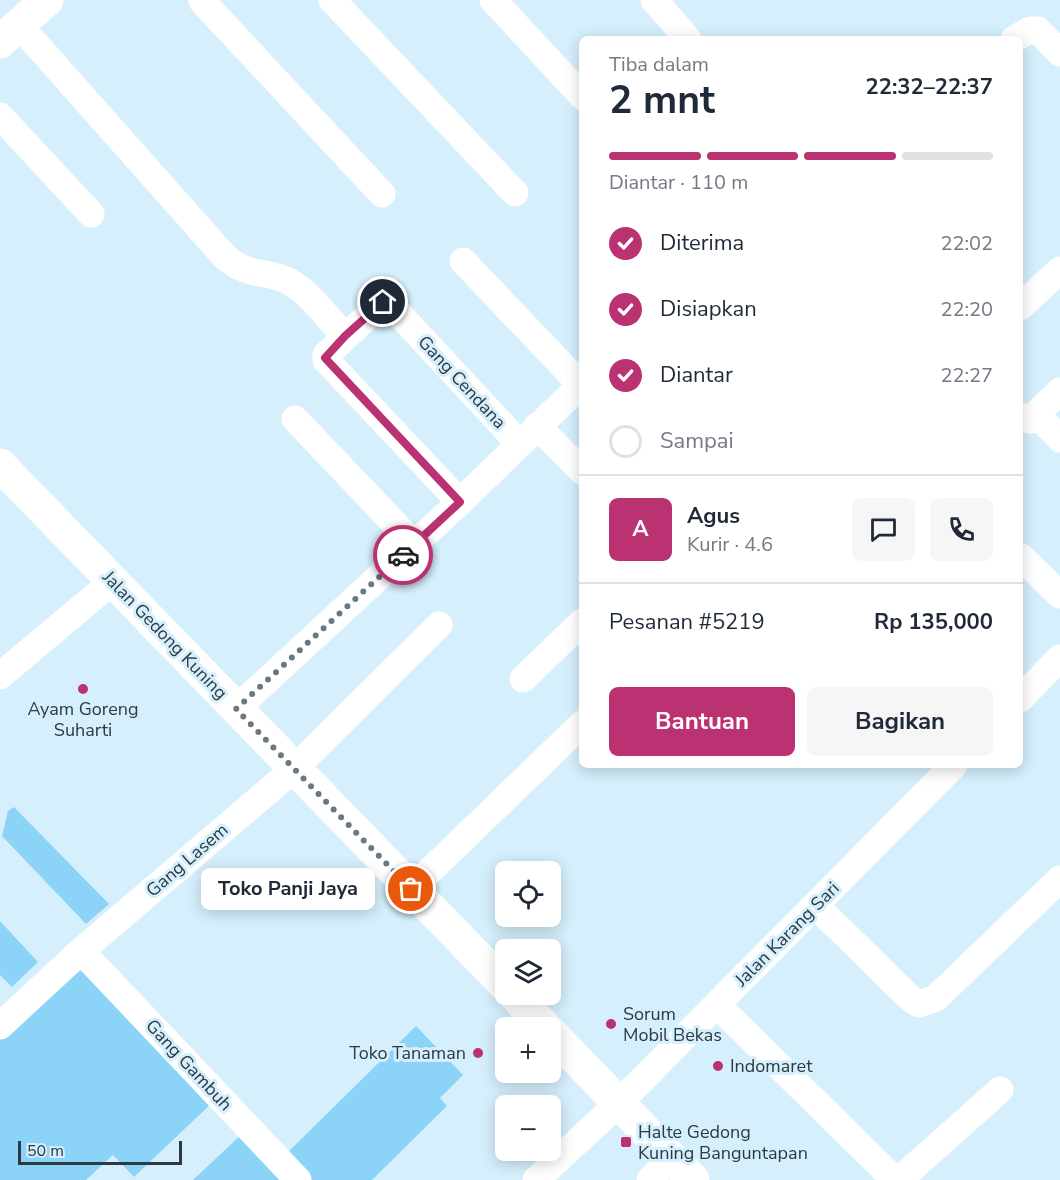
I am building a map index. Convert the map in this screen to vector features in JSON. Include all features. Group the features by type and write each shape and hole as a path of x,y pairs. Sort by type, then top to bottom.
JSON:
{"main road":[{"path":"9,34 47,0"},
{"name":"Jalan Gedong Kuning","path":"0,465 495,975"},
{"path":"524,1005 536,1017"},
{"path":"561,1043 619,1103 672,1172"}],"street":[{"path":"332,0 515,193"},
{"path":"654,0 685,36"},
{"path":"202,1 382,194"},
{"path":"508,5 579,92"},
{"path":"1022,34 1038,30 1060,52"},
{"path":"9,34 225,258 252,274 288,281 297,287 345,336"},
{"path":"0,116 91,214"},
{"path":"463,261 579,382"},
{"path":"1023,304 1060,270"},
{"name":"Gang Cendana","path":"460,502 330,365 326,355 345,336 383,302 389,303 528,435"},
{"path":"236,709 460,502 579,388"},
{"path":"1025,418 1060,391"},
{"path":"1025,418 1042,422 1060,439"},
{"path":"295,419 414,544"},
{"path":"528,435 579,469"},
{"path":"1023,559 1060,595"},
{"path":"0,676 113,581"},
{"name":"Gang Lasem","path":"0,1026 81,951 294,769 439,625"},
{"path":"523,679 579,625"},
{"path":"1023,696 1060,658"},
{"path":"411,889 579,727"},
{"name":"Jalan Karang Sari","path":"536,1180 619,1103 951,768"},
{"path":"815,905 911,999 919,1004 936,998 1060,879"},
{"name":"Gang Gambuh","path":"81,951 298,1180"},
{"path":"717,1005 897,1180 1000,1090"}],"shaded area":[{"path":"14,807 109,904 86,924 2,836 8,811"},
{"path":"0,921 38,962 12,987 0,975"},
{"path":"81,959 214,1101 134,1177 113,1155 86,1180 0,1180 0,1033"},
{"path":"416,1026 463,1075 440,1098 447,1106 372,1180 312,1180 286,1154"},
{"path":"244,1132 288,1180 193,1180"}],"way so far":[{"path":"403,555 236,709 411,889"}],"place":[{"name":"Ayam Goreng Suharti","path":"83,689"},
{"name":"Toko Panji Jaya","path":"411,889"},
{"name":"Sorum Mobil Bekas","path":"611,1024"},
{"name":"Toko Tanaman","path":"478,1053"},
{"name":"Indomaret","path":"718,1066"},
{"name":"Halte Gedong Kuning Banguntapan","path":"626,1142"}],"route":[{"path":"383,302 345,336 325,358 460,502 403,555"}]}
